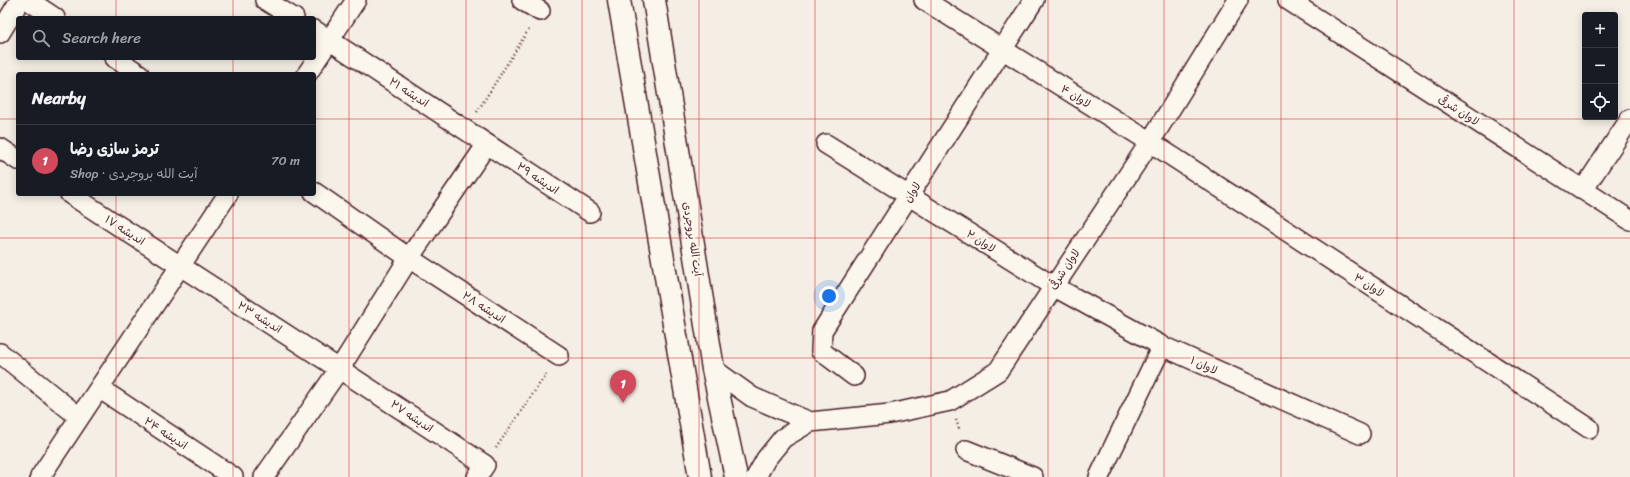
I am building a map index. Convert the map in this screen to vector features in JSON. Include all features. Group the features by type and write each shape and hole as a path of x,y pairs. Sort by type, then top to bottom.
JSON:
{"main road":[{"path":"619,0 700,477"},
{"name":"آیت الله بروجردی","path":"654,0 714,369 736,477"}],"street":[{"path":"0,33 20,0"},
{"path":"28,0 52,16"},
{"path":"265,0 291,16"},
{"path":"308,72 356,0"},
{"path":"522,0 540,11"},
{"name":"لاوان ۴","path":"924,0 1150,142"},
{"name":"لاوان","path":"854,376 820,351 822,331 1034,0"},
{"name":"لاوان شرقی","path":"810,422 890,414 950,401 998,371 1150,142 1238,0"},
{"name":"لاوان شرقی","path":"1288,0 1630,220"},
{"name":"اندیشه ۲۱","path":"316,31 487,144"},
{"path":"118,60 136,72"},
{"path":"1583,190 1630,119"},
{"name":"لاوان ۳","path":"1150,142 1589,428"},
{"path":"264,477 340,368 409,258 487,144"},
{"name":"اندیشه ۲۹","path":"487,144 590,212"},
{"path":"826,144 909,196"},
{"path":"0,148 16,159"},
{"name":"اندیشه ۲۸","path":"316,193 409,258 559,356"},
{"name":"اندیشه ۱۷","path":"73,196 180,266"},
{"path":"40,477 227,196"},
{"name":"لاوان ۲","path":"909,196 1053,286"},
{"name":"اندیشه ۲۳","path":"180,266 340,368"},
{"name":"لاوان ۱","path":"1053,286 1162,346 1360,434"},
{"path":"1100,477 1162,346"},
{"path":"0,353 79,417"},
{"name":"اندیشه ۲۷","path":"340,368 481,471"},
{"path":"714,369 752,397 810,422"},
{"name":"اندیشه ۲۴","path":"99,388 233,477"},
{"path":"756,477 766,460 783,438 810,422"},
{"path":"966,450 1033,477"}],"path":[{"path":"466,130 540,11"},
{"path":"481,471 559,356"},
{"path":"950,401 966,450"}],"place":[{"name":"ترمز سازی رضا","path":"623,403"}]}
